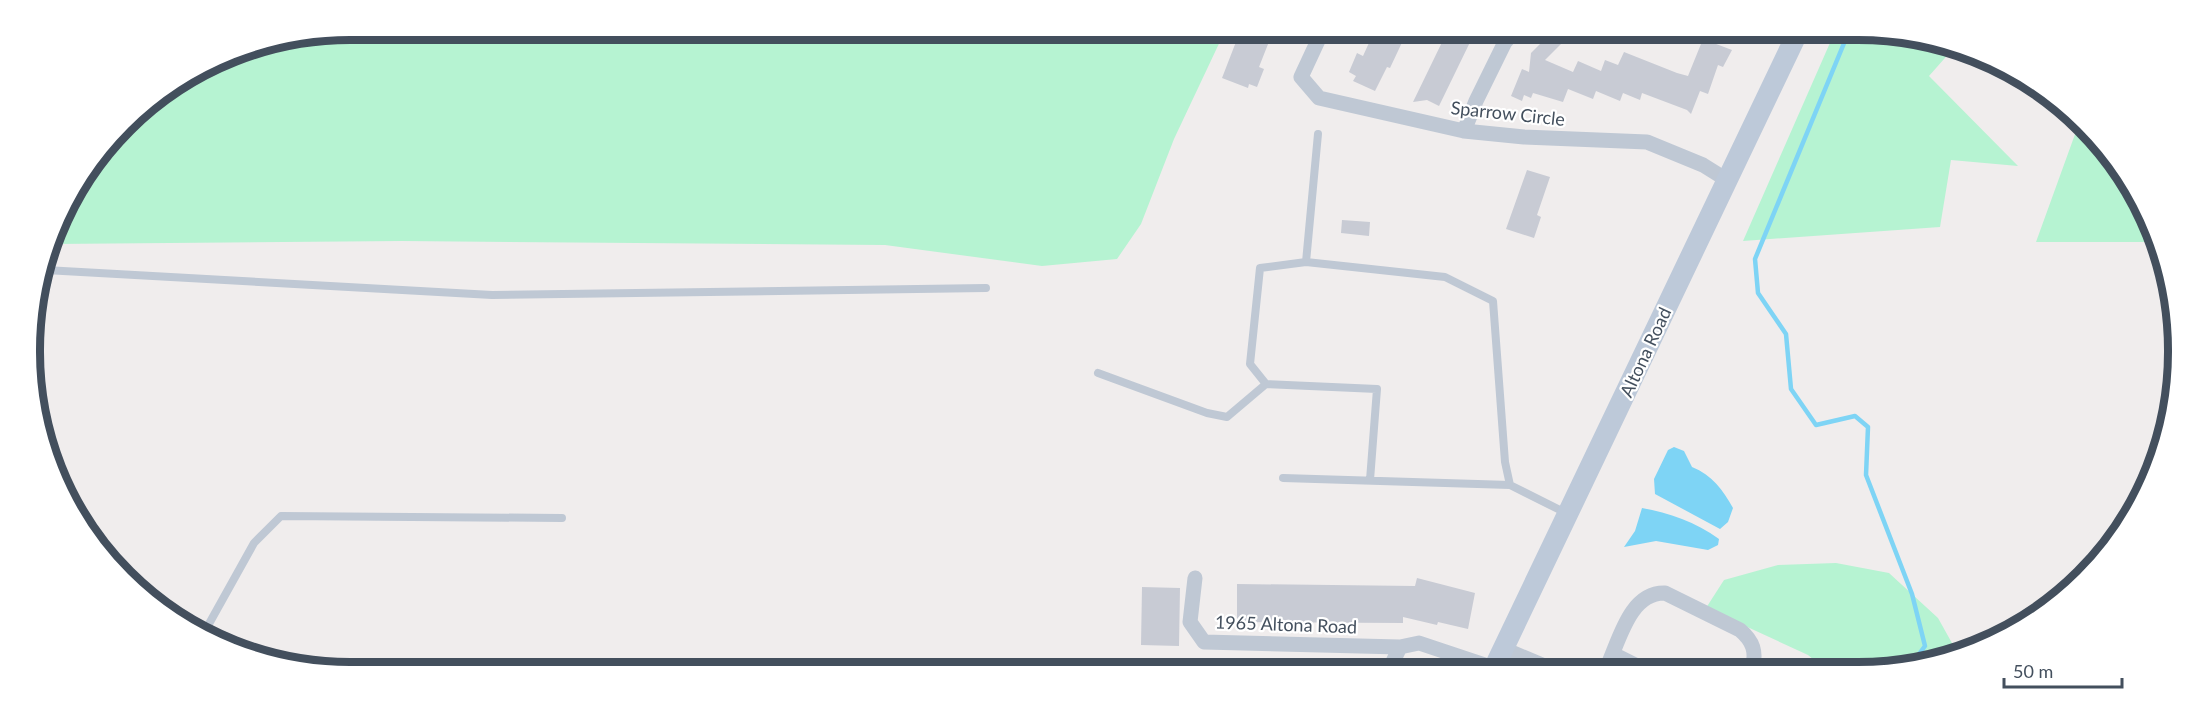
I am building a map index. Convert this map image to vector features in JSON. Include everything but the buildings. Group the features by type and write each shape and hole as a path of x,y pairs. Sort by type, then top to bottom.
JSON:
{"main road":[{"name":"Altona Road","path":"1497,662 1794,40"}],"street":[{"name":"Sparrow Circle","path":"1318,40 1301,77 1319,98 1464,131 1524,137 1647,142 1703,165 1727,180"},
{"path":"1464,131 1507,40"},
{"name":"1965 Altona Road","path":"1195,578 1190,622 1204,642 1400,647 1419,643 1476,662"},
{"path":"1609,662 1634,609 1642,599 1653,593 1665,593 1740,630 1749,638 1754,648 1753,662"},
{"path":"1393,662 1400,647"},
{"path":"1504,648 1536,662"},
{"path":"1613,654 1629,662"}],"lane":[{"path":"1306,262 1318,134"},
{"path":"1266,384 1250,364 1260,268 1306,262 1445,277 1493,301 1505,462 1510,484"},
{"path":"51,270 492,295 986,288"},
{"path":"1098,373 1207,413 1227,417 1266,384 1377,389 1370,480"},
{"path":"1283,478 1510,484 1568,514"},
{"path":"208,626 254,543 281,516 562,518"}],"green space":[{"path":"351,40 1221,40 1174,139 1141,224 1117,259 1042,266 885,245 402,241 60,244 93,178 131,131 146,118 178,93 232,64 290,46"},
{"path":"1831,40 1898,43 1948,54 1929,76 2018,166 1951,160 1940,227 1743,241"},
{"path":"2076,130 2115,178 2148,242 2036,242"},
{"path":"1836,563 1889,573 1938,618 1954,646 1898,659 1816,662 1808,655 1706,608 1724,580 1778,565"}],"water":[{"path":"1674,447 1684,451 1692,467 1705,474 1716,484 1733,508 1728,522 1720,529 1655,494 1654,479 1668,450"},
{"path":"1642,508 1692,523 1719,539 1718,545 1708,550 1656,541 1624,547 1635,531"}],"waterway":[{"path":"1845,40 1755,259 1758,293 1786,334 1791,389 1816,425 1855,416 1868,427 1866,475 1912,594 1925,646 1917,656"}]}
